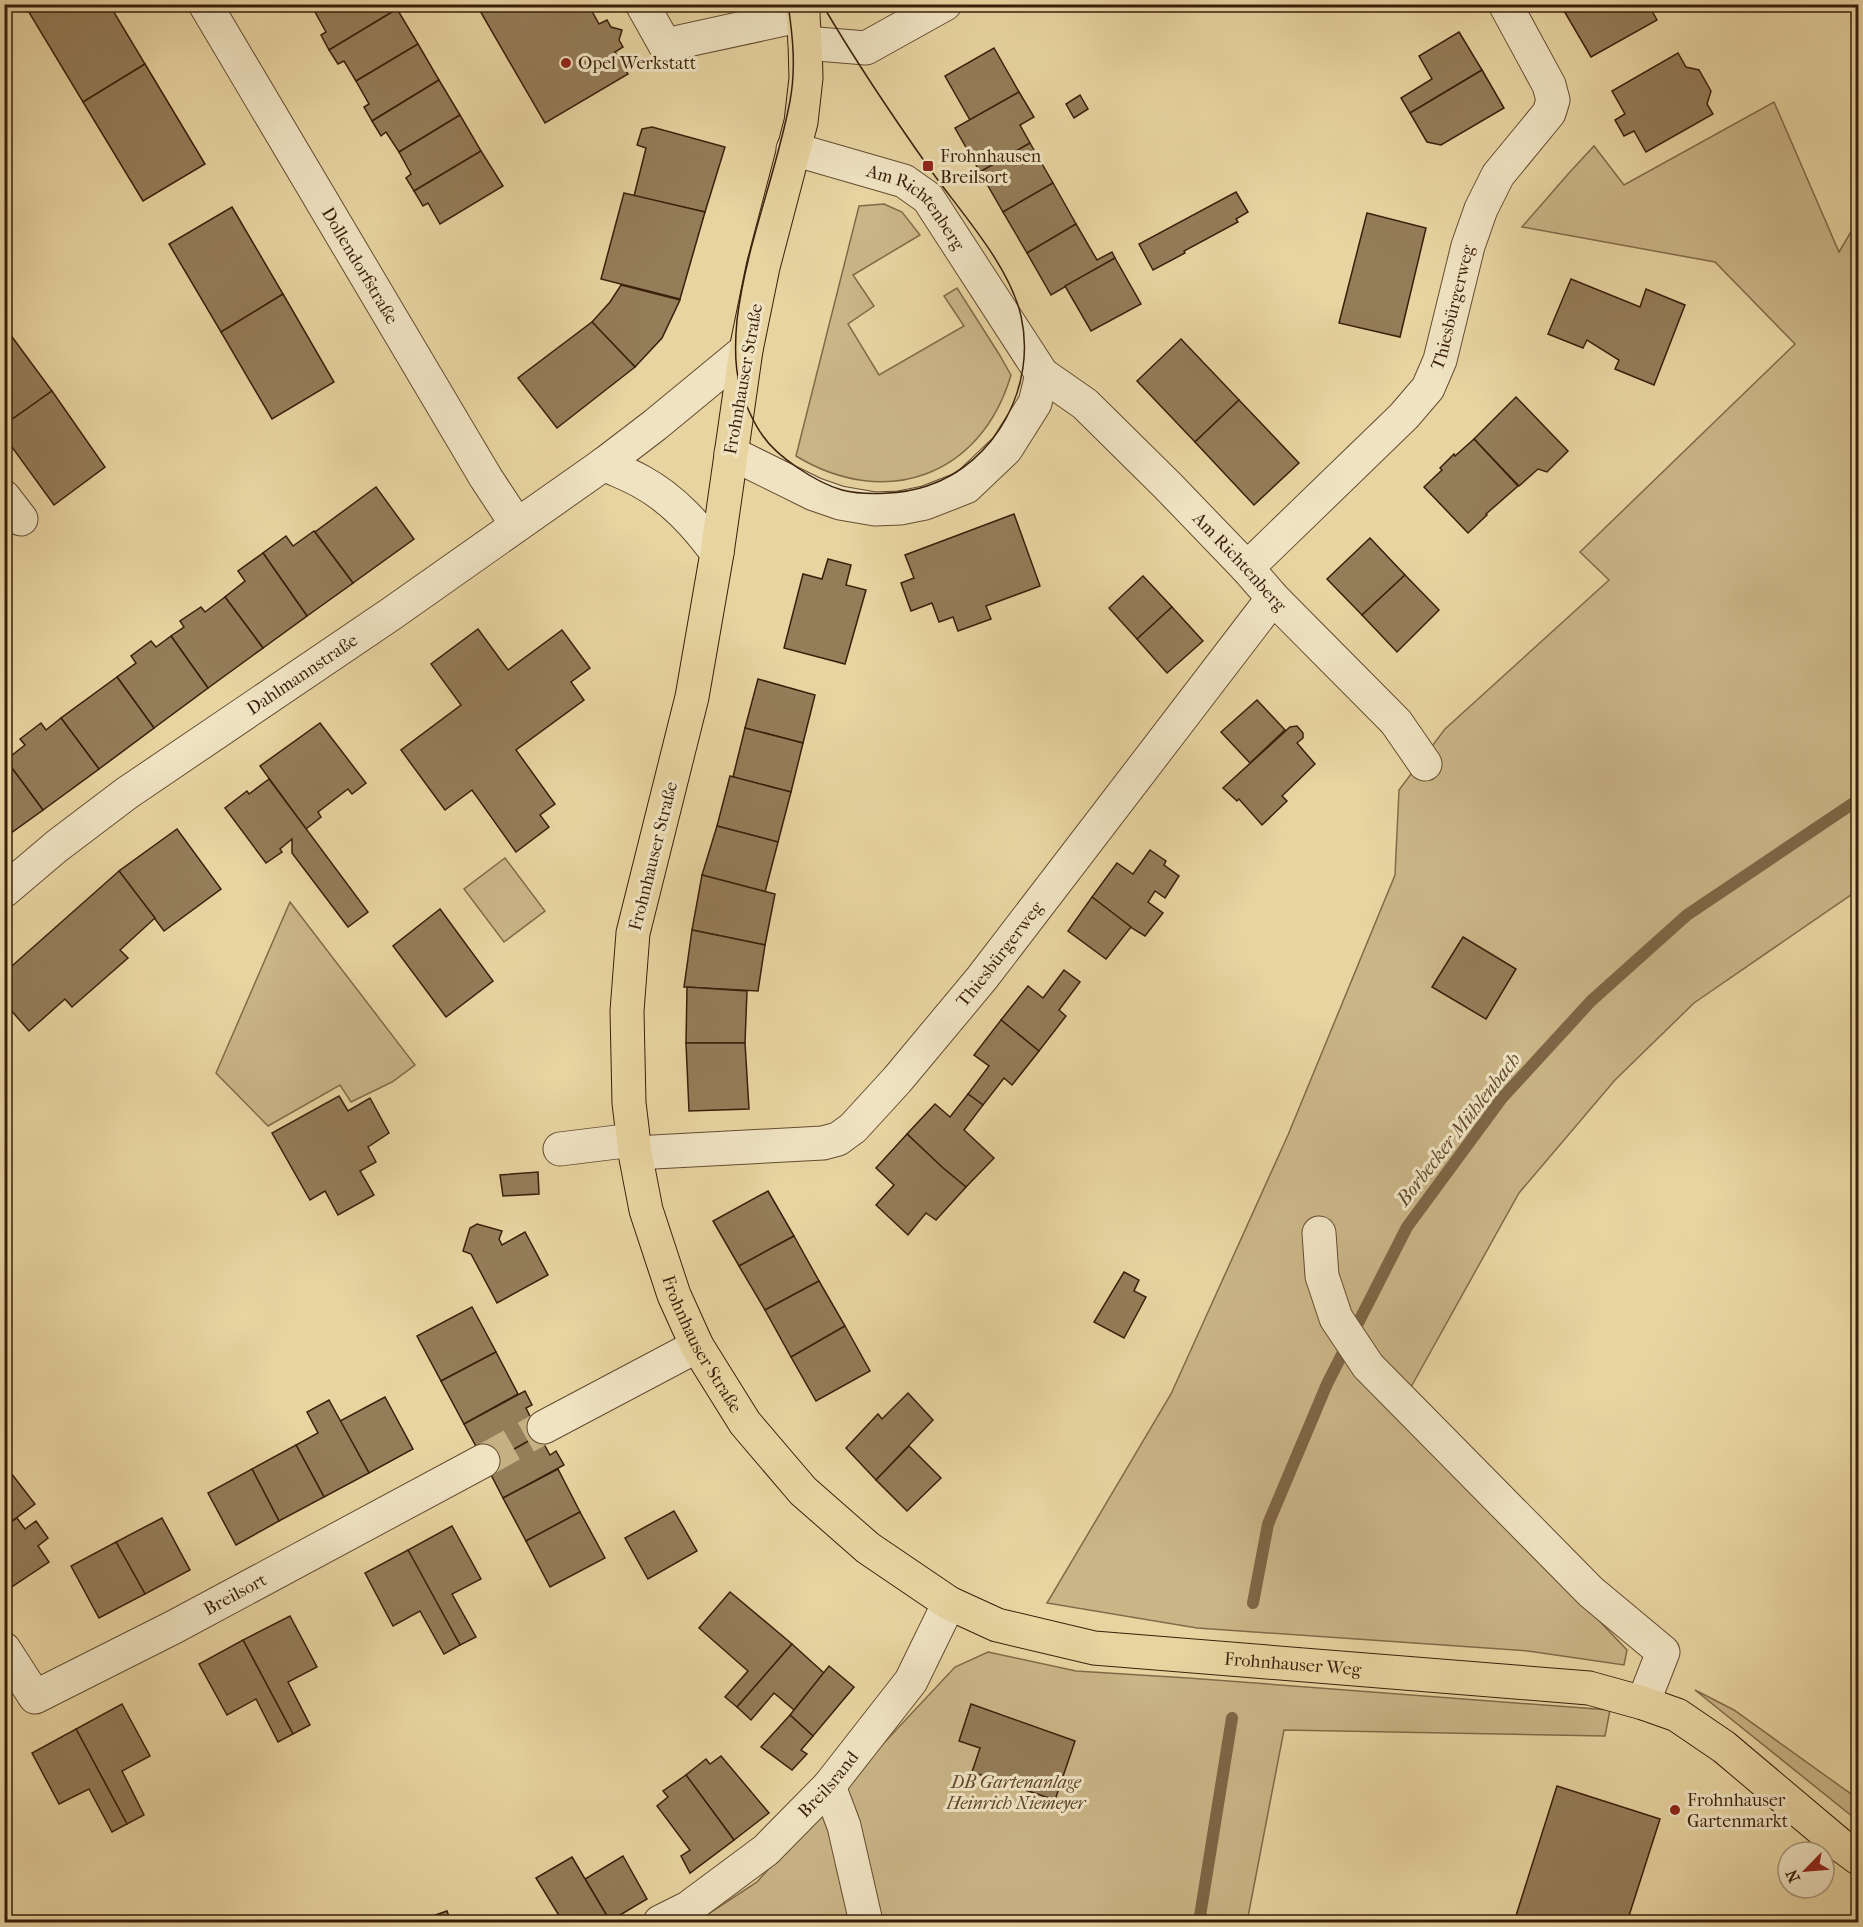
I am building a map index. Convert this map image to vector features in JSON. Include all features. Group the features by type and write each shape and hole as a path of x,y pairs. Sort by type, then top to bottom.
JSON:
{"main road":[{"name":"Frohnhauser Straße","path":"803,21 806,78 801,122 763,267 746,350 717,553 692,697 633,933 627,1011 629,1103 634,1147 646,1210 674,1295 697,1346 745,1423 803,1491 868,1548 949,1603"},
{"name":"Frohnhauser Weg","path":"949,1603 997,1625 1094,1648 1589,1688 1643,1703 1677,1715 1724,1747 1858,1858"}],"street":[{"name":"Dollendorfstraße","path":"205,4 486,478 517,525"},
{"path":"642,4 665,45 803,21 866,48 945,4"},
{"name":"Thiesbürgerweg","path":"1247,568 1404,416 1428,388 1440,360 1468,246 1480,208 1498,175 1549,113 1553,100 1549,85 1505,4"},
{"name":"Am Richtenberg","path":"793,149 904,181 928,198 1042,374 1085,404 1247,568 1273,598 1396,722 1425,764"},
{"name":"Dahlmannstraße","path":"4,891 57,846 127,793 392,614 604,464 746,350"},
{"path":"730,453 814,494 840,503 875,509 925,504 966,487 1006,449 1035,403 1042,374"},
{"path":"604,464 643,482 672,504 693,522 717,553"},
{"name":"Thiesbürgerweg","path":"560,1149 823,1143 838,1139 853,1128 897,1080 982,978 1273,598"},
{"path":"1319,1233 1322,1276 1335,1318 1368,1366 1591,1592 1663,1652 1643,1703"},
{"path":"544,1427 697,1346"},
{"name":"Breilsort","path":"4,1649 35,1697 174,1627 483,1461"},
{"name":"Breilsrand","path":"660,1923 688,1908 766,1850 829,1786 911,1681 949,1603"},
{"path":"829,1786 844,1826 866,1923"}],"green space":[{"path":"1774,102 1839,252 1858,220 1858,890 1694,1003 1615,1080 1519,1193 1411,1387 1402,1414 1627,1650 1624,1665 1528,1651 1197,1628 1047,1603 1171,1394 1288,1135 1395,875 1399,790 1445,729 1609,580 1580,552 1795,344 1715,262 1522,227 1594,146 1624,185"},
{"path":"884,204 902,212 920,235 853,275 874,306 848,324 879,375 964,326 944,296 957,288 1011,375 997,410 977,438 953,460 926,474 895,481 863,480 830,472 796,456 859,206"},
{"path":"505,858 545,911 504,942 464,889"},
{"path":"290,902 415,1065 392,1082 351,1102 340,1085 268,1126 216,1073"},
{"name":"DB Gartenanlage Heinrich Niemeyer","path":"988,1652 1076,1671 1610,1710 1605,1736 1284,1730 1247,1922 696,1922 757,1882 955,1667"},
{"path":"1695,1690 1734,1710 1858,1799 1858,1821"}],"building":[{"path":"24,4 109,4 145,64 83,102"},
{"path":"328,4 394,4 397,9 329,50 321,35 326,32 315,12"},
{"name":"Opel Werkstatt","path":"476,4 588,4 599,24 607,20 611,27 622,30 619,40 623,47 615,52 628,74 545,123"},
{"path":"1560,4 1648,4 1657,20 1591,57"},
{"path":"397,9 418,44 356,81 344,61 338,64 329,50"},
{"path":"1459,32 1482,70 1410,113 1401,98 1432,79 1419,56"},
{"path":"418,44 439,80 372,121 364,107 369,104 356,81"},
{"path":"994,48 1019,92 970,120 945,76"},
{"path":"1678,53 1686,67 1699,70 1711,91 1707,104 1713,114 1646,152 1634,131 1624,136 1615,120 1625,114 1612,91"},
{"path":"145,64 205,164 143,201 83,102"},
{"path":"1482,70 1504,108 1441,145 1427,142 1410,113"},
{"path":"439,80 460,115 399,152 386,132 381,136 372,121"},
{"path":"1019,92 1034,117 1020,125 1030,143 980,172 955,128"},
{"path":"1080,95 1088,109 1074,118 1066,104"},
{"path":"460,115 481,151 414,191 406,178 411,174 399,152"},
{"path":"652,127 725,147 705,212 634,196 646,148 637,145 642,129"},
{"path":"1030,143 1053,183 1003,212 980,172"},
{"path":"481,151 503,186 440,224 428,203 423,206 414,191"},
{"path":"1053,183 1076,224 1027,253 1003,212"},
{"path":"1236,192 1248,212 1236,219 1238,222 1153,270 1139,244"},
{"path":"624,193 705,212 680,299 601,279"},
{"path":"232,207 283,294 221,332 169,244"},
{"path":"1367,213 1426,228 1400,337 1339,323"},
{"path":"1076,224 1097,260 1112,252 1115,258 1051,295 1027,253"},
{"path":"1115,258 1141,304 1091,331 1065,286"},
{"path":"1571,279 1640,307 1646,289 1685,305 1654,385 1615,369 1619,360 1587,340 1583,348 1548,334"},
{"path":"621,285 680,300 662,338 635,367 592,322 610,302"},
{"path":"283,294 334,382 272,419 221,332"},
{"path":"592,322 635,367 557,428 518,378"},
{"path":"4,326 52,391 4,425"},
{"path":"1181,339 1239,400 1195,442 1137,381"},
{"path":"52,391 105,467 54,505 4,436 4,425"},
{"path":"1516,397 1568,451 1547,472 1538,469 1519,486 1474,439"},
{"path":"1239,400 1299,463 1254,505 1195,442"},
{"path":"1474,439 1518,486 1468,533 1424,487 1442,470 1440,468 1454,454 1455,456"},
{"path":"376,487 414,539 353,583 315,532"},
{"path":"1014,514 1040,586 986,606 991,619 958,631 953,617 939,622 932,603 911,611 901,583 914,578 905,555"},
{"path":"314,531 353,583 307,616 263,553 286,536 293,546"},
{"path":"1370,538 1405,575 1362,615 1327,579"},
{"path":"263,553 307,616 263,648 225,597 245,581 238,571"},
{"path":"828,559 851,565 846,585 866,590 845,664 784,648 803,574 822,579"},
{"path":"1405,575 1439,610 1397,652 1362,615"},
{"path":"1143,576 1172,607 1137,639 1109,608"},
{"path":"225,597 263,648 208,688 171,636 184,627 180,621 201,607 205,612"},
{"path":"1172,607 1203,641 1167,673 1137,639"},
{"path":"478,629 508,670 562,630 590,668 571,682 584,700 516,750 555,804 540,815 549,827 516,852 472,790 445,810 401,750 461,705 431,664"},
{"path":"171,636 208,688 154,728 117,677 136,663 131,656 151,641 156,647"},
{"path":"117,677 154,728 99,769 61,718"},
{"path":"758,679 815,695 803,743 745,728"},
{"path":"1257,700 1285,730 1250,763 1221,732"},
{"path":"61,718 99,769 43,810 6,760 25,745 20,739 41,723 46,730"},
{"path":"320,723 366,783 352,794 348,789 318,812 321,817 306,829 260,766"},
{"path":"1297,726 1303,733 1303,738 1297,743 1315,764 1282,796 1287,801 1262,825 1239,799 1237,801 1223,788 1290,727"},
{"path":"745,728 803,743 791,792 733,777"},
{"path":"6,760 43,810 4,838 4,761"},
{"path":"730,776 791,792 778,842 717,826"},
{"path":"269,779 368,912 348,927 292,853 292,839 280,849 282,852 266,863 225,808 247,791 249,794"},
{"path":"717,826 778,842 765,892 702,875"},
{"path":"177,829 221,889 164,931 119,871"},
{"path":"1150,850 1166,861 1164,865 1179,876 1165,898 1155,891 1148,902 1163,913 1145,936 1092,897 1117,863 1133,874"},
{"path":"119,871 155,918 120,950 128,958 72,1007 65,999 29,1031 4,1002 4,973"},
{"path":"702,875 775,894 765,945 692,930"},
{"path":"1092,897 1131,927 1106,959 1068,931"},
{"path":"440,909 493,981 446,1017 393,946"},
{"path":"692,930 765,945 758,991 684,987"},
{"path":"1463,937 1516,969 1486,1019 1432,987"},
{"path":"1064,970 1080,982 1059,1010 1066,1016 1039,1051 1001,1020 1028,986 1043,998"},
{"path":"687,987 747,991 745,1043 686,1043"},
{"path":"1001,1020 1039,1051 1012,1085 1004,1078 983,1105 968,1094 989,1066 974,1055"},
{"path":"686,1043 745,1043 749,1109 689,1111"},
{"path":"968,1094 983,1105 964,1130 994,1158 966,1187 907,1134 935,1104 950,1117"},
{"path":"339,1096 348,1111 370,1098 389,1133 368,1147 376,1162 360,1171 374,1195 338,1215 325,1191 310,1200 272,1133"},
{"path":"907,1134 966,1187 936,1220 926,1213 908,1235 876,1205 894,1185 876,1168"},
{"path":"538,1172 539,1194 503,1196 500,1175"},
{"path":"768,1191 794,1236 739,1266 713,1221"},
{"path":"477,1224 502,1231 499,1239 502,1245 525,1232 548,1275 497,1303 471,1254 463,1251 470,1228"},
{"path":"794,1236 819,1281 765,1310 739,1266"},
{"path":"1124,1272 1139,1280 1134,1291 1146,1297 1124,1338 1094,1322"},
{"path":"819,1281 845,1326 791,1357 765,1310"},
{"path":"472,1307 496,1352 441,1381 417,1336"},
{"path":"845,1326 870,1371 816,1401 791,1357"},
{"path":"496,1352 518,1394 464,1424 441,1381"},
{"path":"525,1391 532,1405 526,1408 539,1435 486,1465 464,1424"},
{"path":"908,1393 933,1420 876,1480 846,1448 878,1414 882,1419"},
{"path":"385,1397 413,1449 369,1473 340,1421"},
{"path":"329,1400 369,1473 324,1497 296,1445 318,1433 307,1412"},
{"path":"539,1435 550,1455 556,1451 564,1465 503,1498 486,1465"},
{"path":"296,1445 324,1497 279,1521 252,1469"},
{"path":"909,1446 941,1478 907,1511 876,1480"},
{"path":"4,1464 35,1504 4,1527"},
{"path":"252,1469 279,1521 236,1545 208,1493"},
{"path":"558,1469 580,1512 526,1541 503,1498"},
{"path":"674,1511 697,1551 648,1579 625,1538"},
{"path":"580,1512 605,1558 550,1587 526,1541"},
{"path":"17,1518 25,1529 36,1521 48,1538 38,1546 49,1562 4,1592 4,1527"},
{"path":"162,1518 190,1570 145,1594 116,1542"},
{"path":"452,1526 481,1579 452,1594 476,1637 460,1645 408,1550"},
{"path":"116,1542 145,1594 99,1618 71,1566"},
{"path":"408,1550 460,1645 444,1654 420,1611 393,1626 365,1573"},
{"path":"730,1592 792,1644 737,1707 725,1697 748,1671 699,1628"},
{"path":"290,1616 317,1667 288,1682 310,1725 293,1734 243,1640"},
{"path":"243,1640 293,1734 278,1742 256,1699 227,1715 199,1664"},
{"path":"792,1644 824,1673 794,1710 774,1693 751,1720 737,1707"},
{"path":"829,1666 854,1687 813,1736 790,1715"},
{"path":"122,1704 150,1756 122,1771 144,1815 127,1824 76,1729"},
{"path":"971,1704 1075,1741 1055,1800 972,1772 980,1748 959,1741"},
{"path":"790,1715 813,1736 801,1750 807,1754 792,1770 761,1747"},
{"path":"76,1729 127,1824 112,1832 89,1789 59,1804 32,1753"},
{"path":"721,1756 769,1813 734,1840 686,1775 706,1759 710,1764"},
{"path":"686,1775 734,1840 690,1873 681,1856 690,1850 657,1806 668,1797 663,1791"},
{"path":"1557,1786 1660,1819 1627,1922 1514,1922"},
{"path":"623,1856 647,1899 610,1921 585,1879"},
{"path":"572,1857 610,1921 563,1922 536,1878"},
{"path":"447,1911 451,1922 415,1922"}],"waterway":[{"name":"Borbecker Mühlenbach","path":"1253,1603 1268,1524 1327,1384 1407,1227 1502,1098 1591,1001 1687,915 1858,800"},
{"name":"Borbecker Mühlenbach","path":"1199,1922 1232,1718"}],"tunnel":[{"path":"483,1461 544,1427"}],"tram line":[{"path":"788,4 793,53 792,89 784,129 741,292 735,345 740,386 749,412 769,444 810,475 832,487 851,492 907,491 927,486 952,475 973,460 991,441 1006,419 1023,369 1024,342 1021,316 1015,297 996,259 889,110 822,4"}],"place":[{"name":"Opel Werkstatt","path":"566,63"},
{"name":"Frohnhausen Breilsort","path":"928,166"},
{"name":"Frohnhauser Gartenmarkt","path":"1675,1810"}]}
